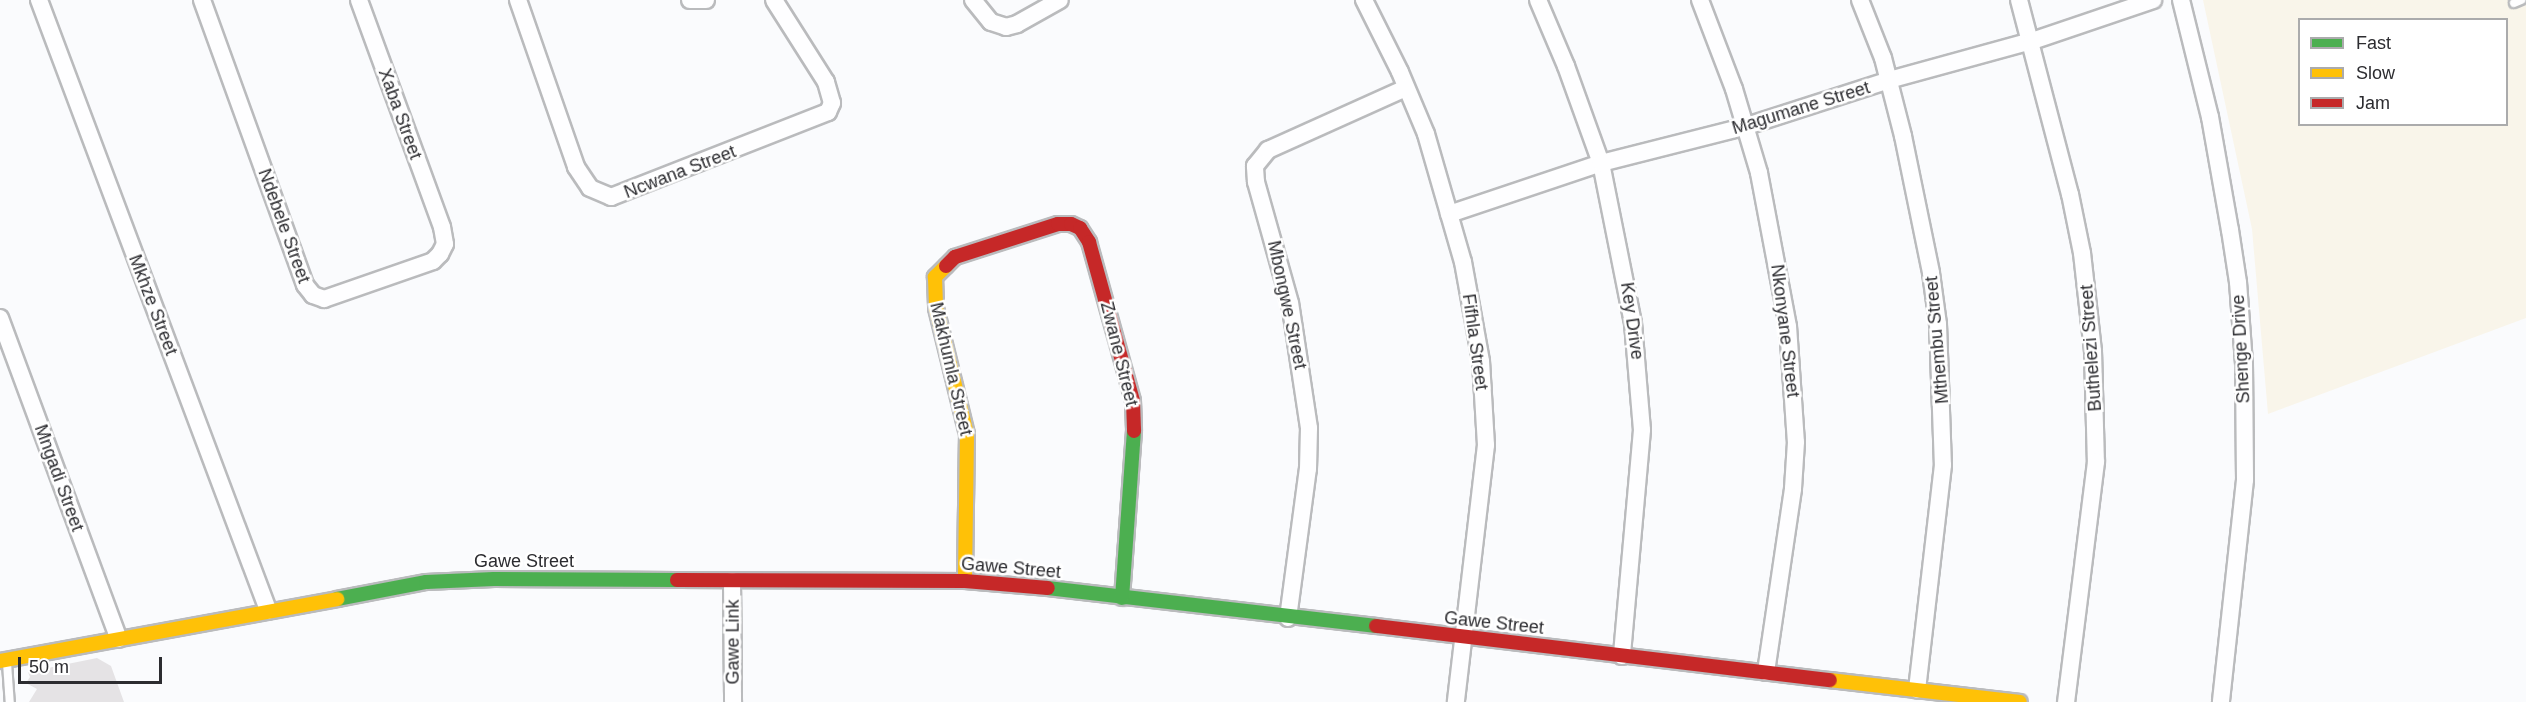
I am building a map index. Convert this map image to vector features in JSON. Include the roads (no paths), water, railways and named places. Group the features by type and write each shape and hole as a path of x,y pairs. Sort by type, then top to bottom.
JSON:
{"street":[{"name":"Mkhze Street","path":"39,0 268,610"},
{"name":"Ndebele Street","path":"202,0 302,277 313,296 329,298 433,261 440,255 445,244 442,227"},
{"name":"Xaba Street","path":"359,0 442,227"},
{"name":"Ncwana Street","path":"518,0 576,167 590,188 602,195 622,195 824,115 832,103 830,90 774,0"},
{"path":"690,0 706,0"},
{"path":"973,0 991,22 1006,27 1017,24 1060,0"},
{"name":"Fifhla Street","path":"1364,0 1426,134 1463,262 1481,361 1486,445 1456,702"},
{"name":"Key Drive","path":"1538,0 1566,66 1601,163 1633,323 1642,430 1622,656"},
{"name":"Nkonyane Street","path":"1700,0 1747,126 1771,231 1788,326 1796,442 1788,539 1766,672"},
{"name":"Mthembu Street","path":"1860,0 1889,80 1931,273 1943,415 1941,503 1917,689"},
{"name":"Buthelezi Street","path":"2019,0 2032,41 2070,194 2082,253 2094,363 2096,462 2066,702"},
{"name":"Magumane Street","path":"1449,214 1601,163 1747,126 1889,80 2032,41 2153,0"},
{"name":"Shenge Drive","path":"2181,0 2210,117 2230,230 2238,282 2244,364 2245,480 2221,702"},
{"name":"Mbongwe Street","path":"1288,618 1308,469 1308,420 1290,303 1256,182 1255,166 1268,150 1406,88"},
{"name":"Makhumla Street","path":"965,581 967,434 935,301 935,277 955,257 1058,224 1077,225"},
{"name":"Zwane Street","path":"1077,225 1089,242 1133,401 1135,442 1122,598"},
{"name":"Mngadi Street","path":"0,318 119,639"},
{"name":"Gawe Street","path":"4,660 426,582 494,579 965,581 2020,702"},
{"name":"Gawe Link","path":"732,581 733,702"}],"lane":[{"path":"4,660 10,702"}]}
